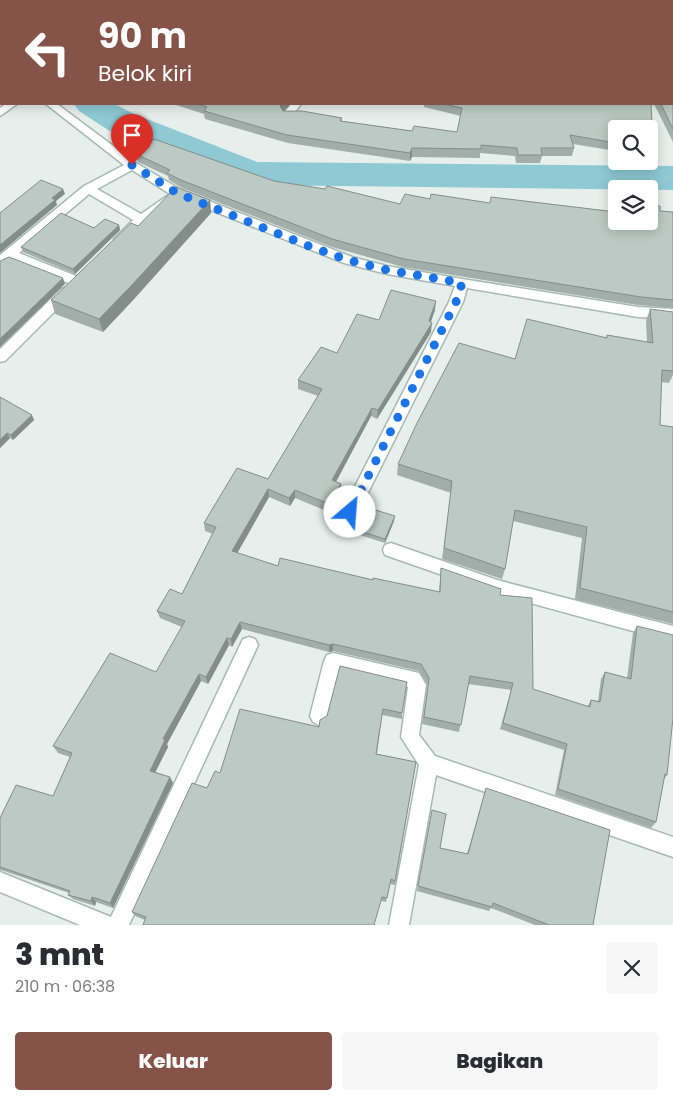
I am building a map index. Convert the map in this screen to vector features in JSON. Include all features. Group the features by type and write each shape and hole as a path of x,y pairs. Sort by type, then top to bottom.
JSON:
{"street":[{"path":"0,113 11,105"},
{"path":"52,105 132,165 177,193 348,260 459,292 638,312 673,314"},
{"path":"287,115 295,105"},
{"path":"4,258 88,189 132,165"},
{"path":"88,189 142,219"},
{"path":"109,250 142,219 177,193"},
{"path":"0,357 80,278 4,258"},
{"path":"350,512 459,292"},
{"path":"392,550 497,587 673,634"},
{"path":"118,925 249,645"},
{"path":"319,716 333,661 412,679 416,685 410,737 429,763 673,848"},
{"path":"399,925 429,763"},
{"path":"0,882 105,925"}],"building":[{"path":"200,105 281,105 283,111 302,111 342,118 340,121 412,131 414,126 457,132 462,108 448,105 651,105 652,120 608,120 608,142 570,135 574,148 541,148 542,155 518,155 517,148 481,145 481,149 412,148 410,153 287,135 204,111 207,107"},
{"path":"661,105 673,105 673,129"},
{"path":"154,139 274,181 325,189 327,186 400,204 405,194 430,199 431,194 490,203 491,197 608,211 608,230 658,230 658,206 660,206 660,211 673,212 673,300 641,297 404,259 332,239 181,180 167,173 170,170 136,154"},
{"path":"41,180 63,189 52,198 55,200 0,245 0,213"},
{"path":"176,187 210,200 99,319 51,300 131,223 138,226"},
{"path":"61,213 94,228 105,219 119,225 73,269 21,247"},
{"path":"9,257 63,278 0,339 0,261"},
{"path":"391,290 436,301 429,321 432,323 378,410 372,408 332,480 341,484 329,504 295,490 289,498 268,489 232,551 278,566 280,558 373,580 373,578 440,592 441,568 501,589 500,595 532,598 533,689 590,707 591,700 600,702 605,672 631,679 637,626 673,635 673,718 667,775 665,774 656,822 558,789 567,744 503,723 513,683 470,676 461,725 424,717 429,678 421,664 333,644 329,645 240,622 231,639 227,638 206,677 199,674 163,739 165,740 150,771 170,777 110,903 92,897 91,901 68,895 70,891 0,867 0,818 16,785 53,796 72,753 53,746 110,653 156,672 185,621 157,611 170,589 182,594 216,527 204,523 237,468 268,479 322,389 298,380 321,347 337,353 357,314 379,320"},
{"path":"650,309 673,312 673,371 662,370 660,425 673,427 673,612 580,588 587,527 515,510 505,569 444,548 452,481 398,464 459,343 515,359 527,319 607,338 607,335 653,343"},
{"path":"0,397 32,415 11,435 7,433 0,440"},
{"path":"369,508 395,516 385,539 360,531"},
{"path":"340,666 407,682 402,713 383,709 376,754 416,762 395,881 391,879 387,898 382,897 374,925 143,925 146,917 132,912 192,783 207,788 215,771 220,773 240,709 319,727 320,720 327,716"},
{"path":"486,788 610,830 593,925 549,925 493,903 492,907 418,886 432,810 446,814 440,848 468,854"}],"waterway":[{"path":"93,105 121,122 252,173 673,178"}],"route":[{"path":"132,165 177,193 311,247 348,260 387,270 462,283 456,302 350,512"}]}
